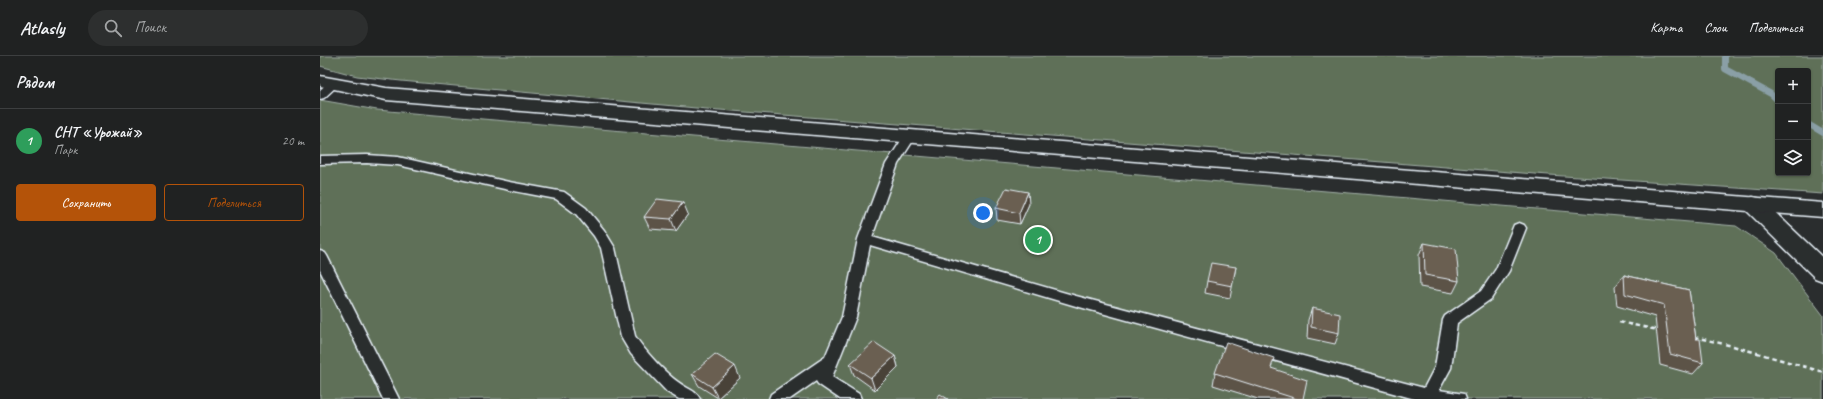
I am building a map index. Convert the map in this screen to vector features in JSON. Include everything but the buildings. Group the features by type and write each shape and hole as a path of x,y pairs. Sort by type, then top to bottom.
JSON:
{"street":[{"path":"324,87 386,94 1823,210"},
{"path":"1753,204 1823,272"}],"lane":[{"path":"854,399 823,379 850,317 865,239 892,164 910,136"},
{"path":"320,160 367,159 398,161 509,186 560,195 581,211 599,233 608,248 628,337 636,350 672,387 692,399"},
{"path":"1428,398 1443,368 1450,320 1486,295 1502,271 1519,228"},
{"path":"865,239 992,278 1428,398 1458,399"},
{"path":"320,256 391,399"},
{"path":"777,399 814,374 831,360"}],"path":[{"path":"1619,322 1665,331"},
{"path":"1688,336 1733,346 1823,372"}],"green space":[{"path":"320,56 1823,56 1823,194 1535,174 707,109 357,76 320,66"},
{"path":"320,100 377,110 1736,226 1776,253 1823,315 1823,399 320,399"}],"waterway":[{"path":"1725,56 1725,69 1771,94 1775,98"},
{"path":"1811,126 1823,133"}],"place":[{"name":"СНТ «Урожай»","path":"1038,240"}]}
